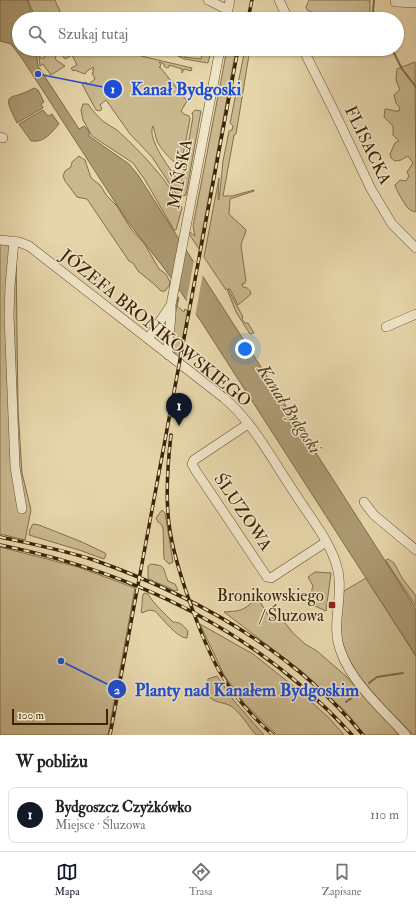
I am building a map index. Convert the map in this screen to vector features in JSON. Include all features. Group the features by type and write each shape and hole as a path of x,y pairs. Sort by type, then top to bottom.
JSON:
{"street":[{"path":"208,0 224,12"},
{"path":"227,12 230,0"},
{"path":"279,0 285,12"},
{"path":"395,2 416,4"},
{"name":"MIŃSKA","path":"168,355 167,344 172,313 172,301 219,56"},
{"name":"FLISACKA","path":"306,56 371,189 392,224 416,248"},
{"name":"JÓZEFA BRONIKOWSKIEGO","path":"0,240 14,241 29,246 232,405 248,424 326,542 334,558 339,575 336,632 341,652 351,671 364,689 406,735"},
{"path":"14,241 9,315 15,467 22,509"},
{"name":"MIŃSKA","path":"150,341 172,301"},
{"path":"386,327 416,314"},
{"path":"150,341 168,334"},
{"name":"ŚLUZOWA","path":"248,424 194,460 193,466 200,477 269,578 326,542"},
{"path":"364,502 374,515 416,550"}],"shaded area":[{"path":"0,0 27,0 31,12 12,12 12,45 0,41"},
{"path":"28,0 55,0 60,11 60,12 33,12"},
{"path":"309,0 370,0 370,12 312,12 307,10 306,7"},
{"path":"20,56 37,56 38,66 79,129 84,126 89,131 89,136 129,164 138,175 416,609 416,656 202,323 167,272 128,222"},
{"path":"39,56 43,59 45,56 56,56 56,60 65,66 51,75 43,64 40,66"},
{"path":"63,56 70,56 65,59"},
{"path":"72,56 141,56 192,68 191,71 184,69 182,73 182,69 169,65 167,68 164,64 159,62 161,65 159,68 160,67 187,101 181,111 189,116 190,119 181,165 171,159 161,148 157,141 153,126 152,132 153,139 161,156 181,184 193,117 192,113 195,110 201,111 186,195 179,197 177,195 152,157 130,134 106,100 100,105 102,109 100,111 96,110 82,84 85,82 89,84 95,79 92,73 94,72 92,70 94,69 93,67 85,74 75,70 73,71 71,68 77,65"},
{"path":"178,56 201,59 202,56 210,56 208,63 184,59"},
{"path":"226,56 235,56 199,249 189,234 190,232 195,236 193,226"},
{"path":"244,56 249,56 236,134 234,135 223,196 232,196 254,190 230,199 229,214 246,230 241,246 246,281 242,284 243,287 247,288 251,294 238,305 230,289 228,289 243,317 242,319 245,323 248,323 254,333 250,334 236,312 227,289 226,290 204,257 219,178 219,200 223,161 229,131 232,130 233,126 230,123"},
{"path":"415,62 415,212 408,208 395,185 400,180 406,181 409,176 407,172 413,163 408,156 401,160 395,161 391,158 390,154 395,143 399,141 393,135 393,126 384,117 385,109 399,111 400,108 396,103 394,95 400,90 396,80 397,69"},
{"path":"34,88 38,90 44,102 41,104 43,108 17,123 9,105 10,98"},
{"path":"83,104 88,104 102,120 126,138 161,176 182,208 176,230 174,230 145,180 133,163 92,136 83,120 81,110"},
{"path":"43,110 48,116 52,114 59,124 43,139 31,141 19,124"},
{"path":"79,156 85,160 91,178 100,185 107,196 117,206 131,229 144,243 159,269 166,274 170,282 165,291 161,291 138,271 133,263 129,261 87,199 77,197 65,181 63,176 65,171 71,167 72,162"},
{"path":"0,240 11,241 16,254 18,410 22,473 31,510 25,540 0,534"},
{"path":"178,297 177,306 184,312 185,309 188,311 179,359 173,347 173,331"},
{"path":"162,510 165,513 173,562 169,564 164,559 163,528 156,518"},
{"path":"33,524 82,542 105,553 106,555 104,559 29,535"},
{"path":"0,547 78,567 135,588 108,735 0,735"},
{"path":"388,559 394,563 402,578 416,596 416,606 388,564 386,560"},
{"path":"151,564 162,567 168,581 175,584 178,590 175,591 148,578 148,566"},
{"path":"315,572 331,573 326,611 308,603 313,586 308,577"},
{"path":"366,578 416,656 416,735 413,735 382,703 361,678 352,665 342,640 341,610 344,591"},
{"path":"144,593 148,594 156,605 173,622 180,623 185,627 188,631 187,638 174,631 155,611 149,610 142,613"},
{"path":"257,597 270,618 280,617 293,633 305,644 317,651 347,677 399,735 365,735 346,712 303,672 224,612 243,609"},
{"path":"200,624 253,654 297,689 329,718 344,735 277,735 245,704 224,675"},
{"path":"217,676 235,702 264,735 256,735 231,706 210,698 207,693 208,679"}],"pier":[{"path":"194,260 203,274 195,317 186,304"}],"waterway":[{"path":"373,12 374,0"},
{"path":"396,56 402,69 416,87"},
{"path":"369,683 377,677 403,673"},
{"path":"346,702 358,693"}],"railway":[{"path":"249,12 252,0"},
{"path":"110,735 237,56"},
{"path":"171,435 167,494 168,514 173,545 184,584 202,636 230,688 256,719 273,735"},
{"path":"0,537 59,550 94,560 132,574 205,609 274,652 306,677 336,705 363,735"},
{"path":"0,545 51,557 99,572 147,590 192,612 235,637 276,665 315,698 352,735"}],"place":[{"name":"Kanał Bydgoski","path":"38,74"},
{"name":"Bydgoszcz Czyżkówko","path":"179,426"},
{"name":"Bronikowskiego / Śluzowa","path":"332,605"},
{"name":"Planty nad Kanałem Bydgoskim","path":"61,661"}]}
